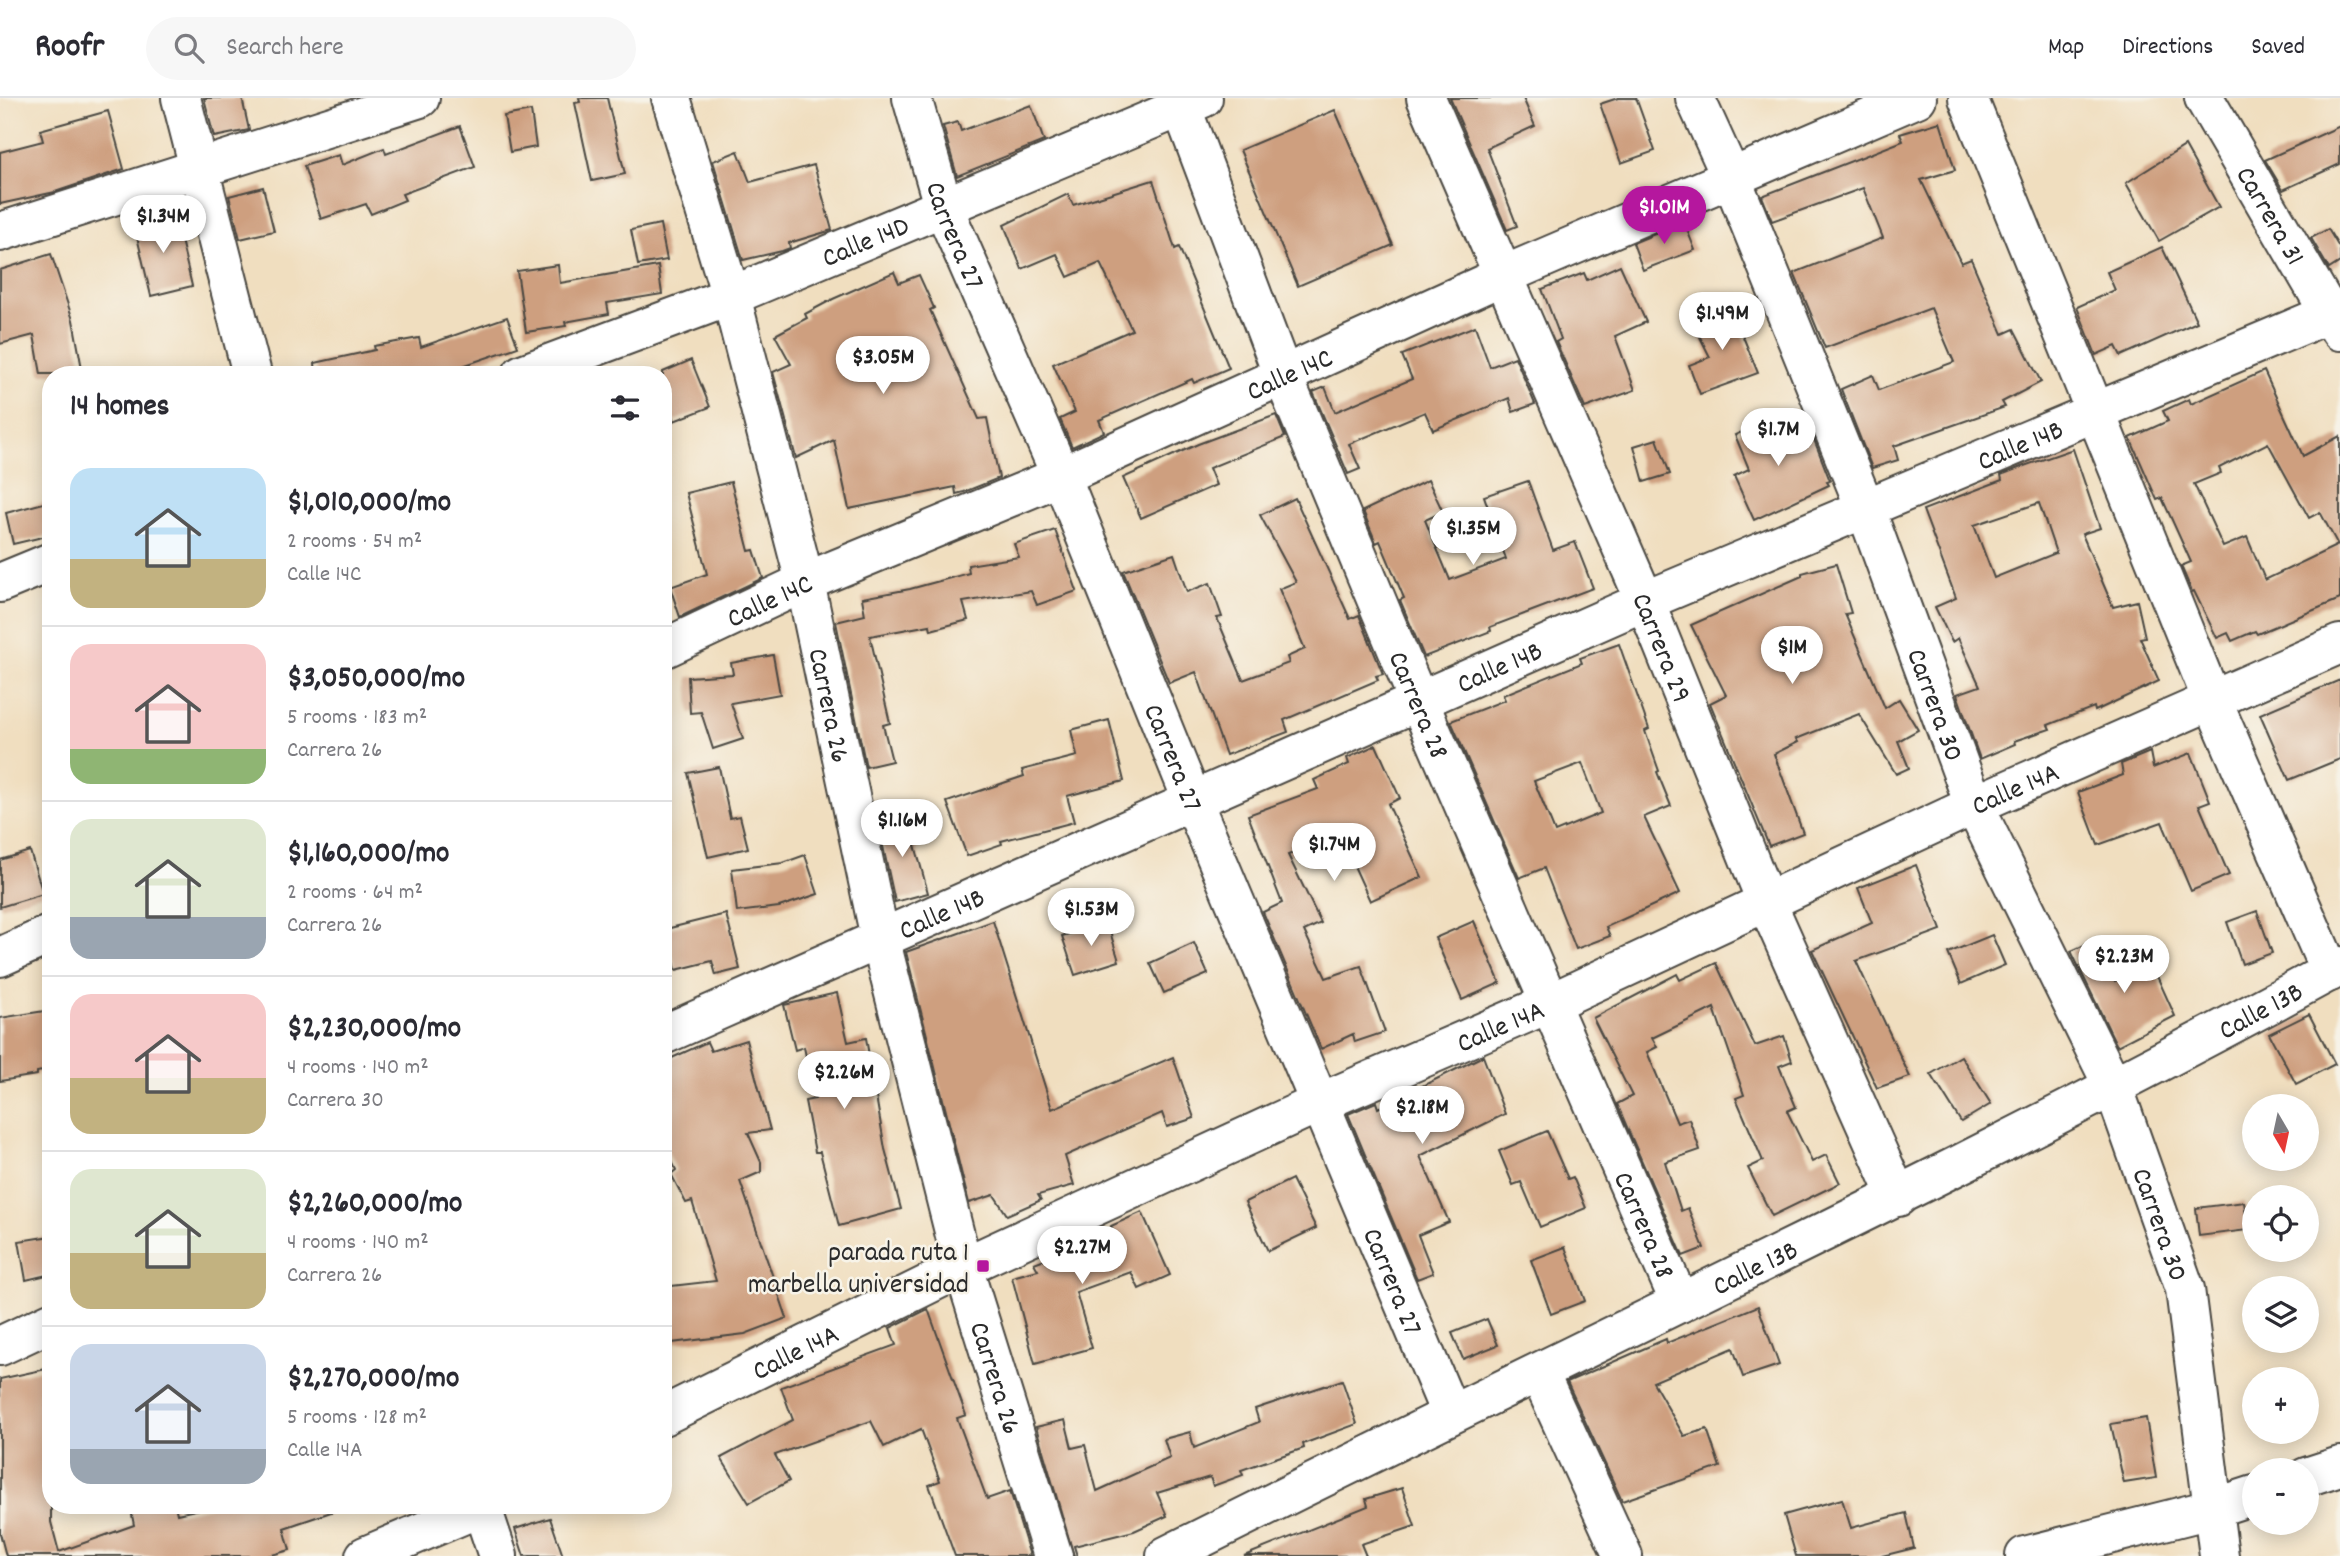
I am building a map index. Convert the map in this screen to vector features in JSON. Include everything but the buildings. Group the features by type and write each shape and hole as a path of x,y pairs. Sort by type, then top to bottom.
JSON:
{"street":[{"path":"181,98 250,366"},
{"path":"0,232 420,98"},
{"name":"Carrera 26","path":"671,98 731,296 805,582 880,938 963,1267 1053,1556"},
{"name":"Carrera 27","path":"912,98 944,209 1061,476 1193,802 1450,1413"},
{"name":"Carrera 29","path":"1426,98 1645,601 1766,901 1898,1198"},
{"name":"Carrera 30","path":"1695,98 1731,177 1866,510 1974,805 2113,1086 2185,1289 2219,1556"},
{"name":"Calle 14C","path":"672,645 805,582 1061,476 1502,276 1917,98"},
{"path":"1968,98 2212,700 2335,969"},
{"name":"Carrera 31","path":"2204,98 2336,318"},
{"name":"Calle 14D","path":"543,366 731,296 944,209 1188,101"},
{"name":"Carrera 28","path":"1188,101 1283,376 1419,702 1680,1303"},
{"name":"Calle 14B","path":"672,1031 1645,601 1866,510 2094,411 2336,318"},
{"path":"0,583 42,566"},
{"name":"Calle 14A","path":"672,1412 963,1267 1319,1103 1550,1003 1974,805 2340,644"},
{"path":"0,957 42,938"},
{"name":"Calle 13B","path":"1166,1556 1450,1413 1539,1373 1898,1198 2335,969"},
{"path":"0,1346 42,1326"},
{"path":"1539,1373 1623,1556"},
{"path":"2319,1473 2340,1466"},
{"path":"2025,1556 2242,1499"},
{"path":"365,1556 464,1514"},
{"path":"485,1514 498,1556"}],"place":[{"name":"parada ruta 1 marbella universidad","path":"983,1266"}]}
